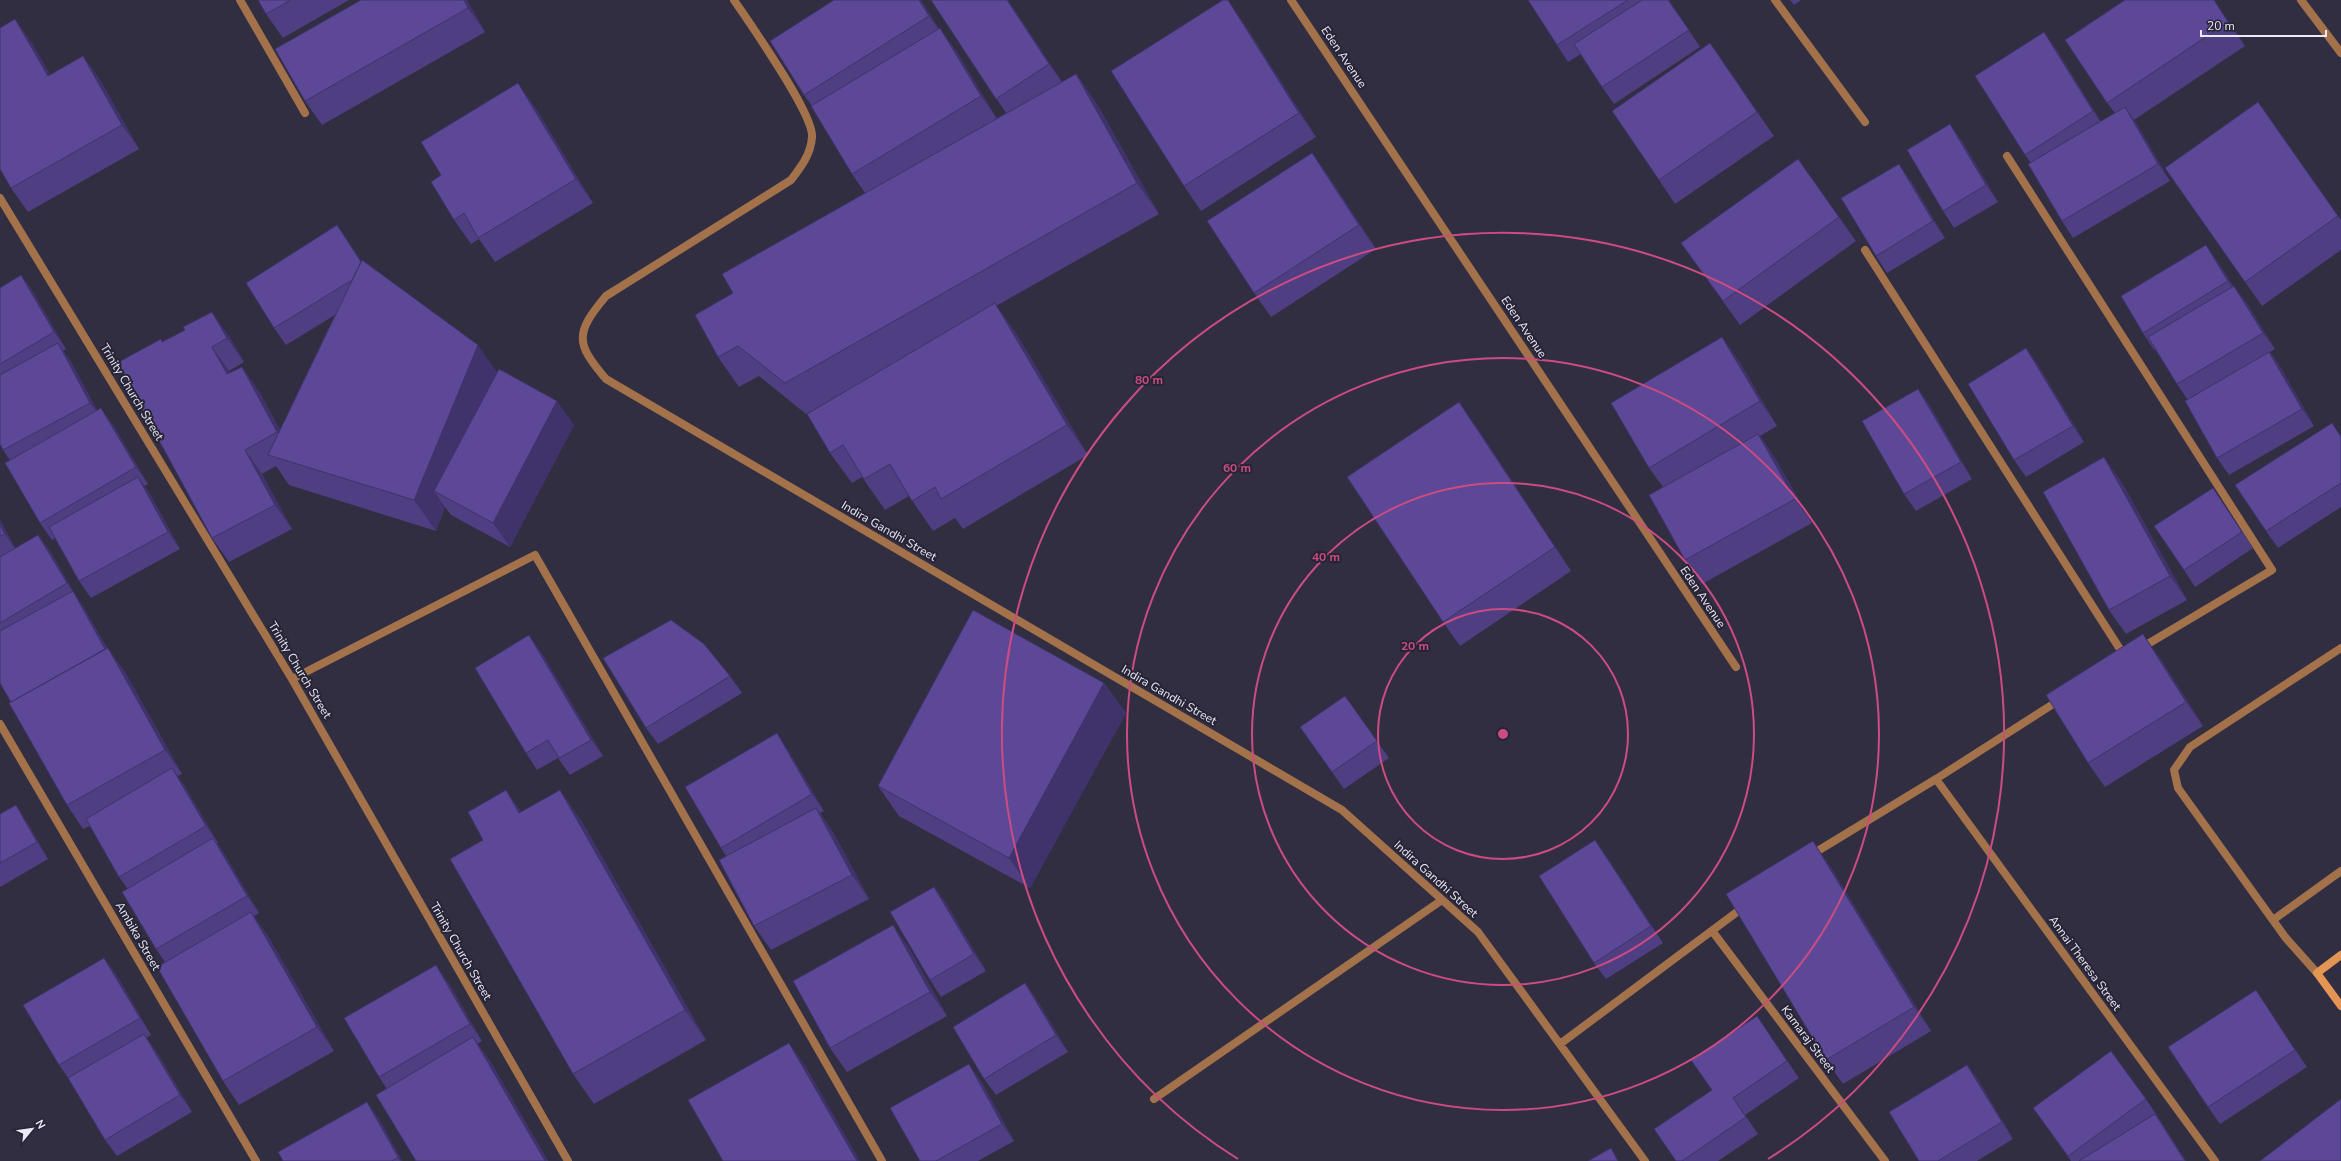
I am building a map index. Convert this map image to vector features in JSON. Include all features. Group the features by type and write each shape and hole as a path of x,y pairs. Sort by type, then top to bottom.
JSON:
{"street":[{"path":"240,0 305,113"},
{"name":"Indira Gandhi Street","path":"734,0 798,99 813,136 806,159 791,180 606,296 589,316 582,334 587,357 606,379 1342,810 1478,932 1645,1161"},
{"name":"Eden Avenue","path":"1292,0 1736,667"},
{"path":"1775,0 1865,122"},
{"path":"2301,0 2341,53"},
{"path":"1865,250 2123,659 2272,570 2007,156"},
{"name":"Trinity Church Street","path":"0,198 292,679 568,1161"},
{"path":"292,679 535,555 882,1161"},
{"path":"2341,648 2190,748 2174,770 2178,788 2285,937 2317,973 2341,1006"},
{"path":"1804,859 1936,779 2069,693"},
{"name":"Ambika Street","path":"0,724 256,1161"},
{"name":"Annai Theresa Street","path":"1936,779 2215,1161"},
{"path":"2273,920 2341,870"},
{"path":"1154,1099 1442,900"},
{"path":"1560,1044 1713,932 1749,903"},
{"name":"Kamaraj Street","path":"1713,932 1885,1161"},
{"path":"2317,973 2341,955"}],"building":[{"path":"258,0 291,0 266,14"},
{"path":"361,0 464,0 468,8 305,101 275,49"},
{"path":"834,0 919,0 929,16 804,95 770,41"},
{"path":"931,0 1007,0 1049,64 996,99"},
{"path":"1223,0 1228,0 1299,113 1184,186 1111,71"},
{"path":"1528,0 1628,0 1557,45"},
{"path":"1642,0 1668,0 1689,30 1602,87 1574,44"},
{"path":"2125,0 2214,0 2228,22 2107,103 2065,40"},
{"path":"15,19 48,76 83,56 122,125 11,188 0,169 0,28"},
{"path":"940,28 981,96 852,174 811,106"},
{"path":"2044,32 2093,111 2025,155 1975,76"},
{"path":"1710,43 1757,112 1659,180 1612,111"},
{"path":"1076,74 1137,183 785,383 738,346 718,357 695,315 733,293 722,274"},
{"path":"518,83 576,179 478,238 464,213 454,220 431,182 441,175 421,142"},
{"path":"2258,102 2338,216 2245,282 2165,168"},
{"path":"2125,107 2158,164 2062,221 2028,164"},
{"path":"1950,124 1986,185 1943,211 1907,150"},
{"path":"1312,153 1359,225 1254,293 1207,221"},
{"path":"1798,159 1839,217 1723,301 1681,243"},
{"path":"1899,164 1933,221 1876,256 1841,198"},
{"path":"337,225 361,262 352,280 274,328 246,283"},
{"path":"2206,245 2228,281 2143,333 2121,296"},
{"path":"362,260 478,345 414,500 268,455"},
{"path":"21,275 54,332 0,364 0,288"},
{"path":"2234,286 2263,333 2177,384 2148,337"},
{"path":"995,303 1067,425 941,499 935,487 912,501 890,464 864,479 843,445 830,453 807,414"},
{"path":"212,312 227,338 212,347 227,374 242,367 277,432 245,450 275,505 212,538 117,363 161,339 162,342 185,330 183,327"},
{"path":"1722,337 1760,401 1649,468 1611,403"},
{"path":"58,343 90,403 3,450 0,444 0,375"},
{"path":"2026,348 2073,426 2014,460 1968,384"},
{"path":"2269,352 2302,409 2217,458 2185,401"},
{"path":"499,369 557,401 493,523 434,491"},
{"path":"1918,389 1961,462 1904,494 1862,421"},
{"path":"1459,402 1555,547 1443,622 1347,477"},
{"path":"101,408 136,467 40,523 5,463"},
{"path":"2332,423 2341,437 2341,483 2266,531 2235,485"},
{"path":"1758,434 1795,499 1685,560 1649,495"},
{"path":"2104,457 2170,576 2109,610 2043,492"},
{"path":"138,477 168,532 79,581 49,527"},
{"path":"2213,488 2242,532 2184,570 2154,526"},
{"path":"0,525 5,534 0,536"},
{"path":"38,535 67,583 0,623 0,557"},
{"path":"73,591 105,649 11,702 0,683 0,631"},
{"path":"973,610 1104,683 1009,858 878,786"},
{"path":"671,620 704,644 730,676 646,728 603,658"},
{"path":"2143,634 2186,702 2088,763 2046,695"},
{"path":"529,635 591,740 559,758 548,740 526,753 475,668"},
{"path":"108,648 165,750 67,805 9,703"},
{"path":"1345,696 1377,741 1332,772 1300,727"},
{"path":"777,733 812,794 721,848 685,787"},
{"path":"172,768 206,826 119,877 86,819"},
{"path":"506,790 519,813 560,790 685,1010 573,1074 450,859 483,840 468,812"},
{"path":"16,805 37,842 0,863 0,814"},
{"path":"816,808 852,875 754,926 719,860"},
{"path":"213,838 247,896 156,949 122,892"},
{"path":"1595,840 1651,926 1594,963 1539,876"},
{"path":"1813,841 1914,1007 1826,1060 1726,894"},
{"path":"934,887 974,954 930,980 890,912"},
{"path":"251,912 317,1027 223,1081 157,967"},
{"path":"893,925 930,992 830,1048 793,981"},
{"path":"104,958 140,1018 59,1065 23,1005"},
{"path":"436,965 470,1024 379,1077 344,1018"},
{"path":"1025,983 1056,1035 984,1079 953,1027"},
{"path":"2256,990 2295,1050 2208,1107 2168,1047"},
{"path":"1757,1016 1787,1061 1733,1098 1746,1117 1682,1161 1676,1161 1654,1129 1712,1090 1691,1060"},
{"path":"144,1034 180,1095 105,1140 68,1078"},
{"path":"473,1037 545,1161 416,1161 376,1095"},
{"path":"789,1043 857,1161 723,1161 688,1100"},
{"path":"2111,1051 2146,1099 2068,1156 2033,1108"},
{"path":"969,1064 1002,1124 936,1161 920,1161 890,1108"},
{"path":"1967,1065 2002,1122 1938,1161 1919,1161 1889,1112"},
{"path":"2341,1099 2341,1161 2260,1161"},
{"path":"367,1102 398,1157 392,1161 283,1161 278,1152"},
{"path":"2155,1114 2185,1161 2079,1161"},
{"path":"1611,1148 1618,1161 1588,1161"}]}
